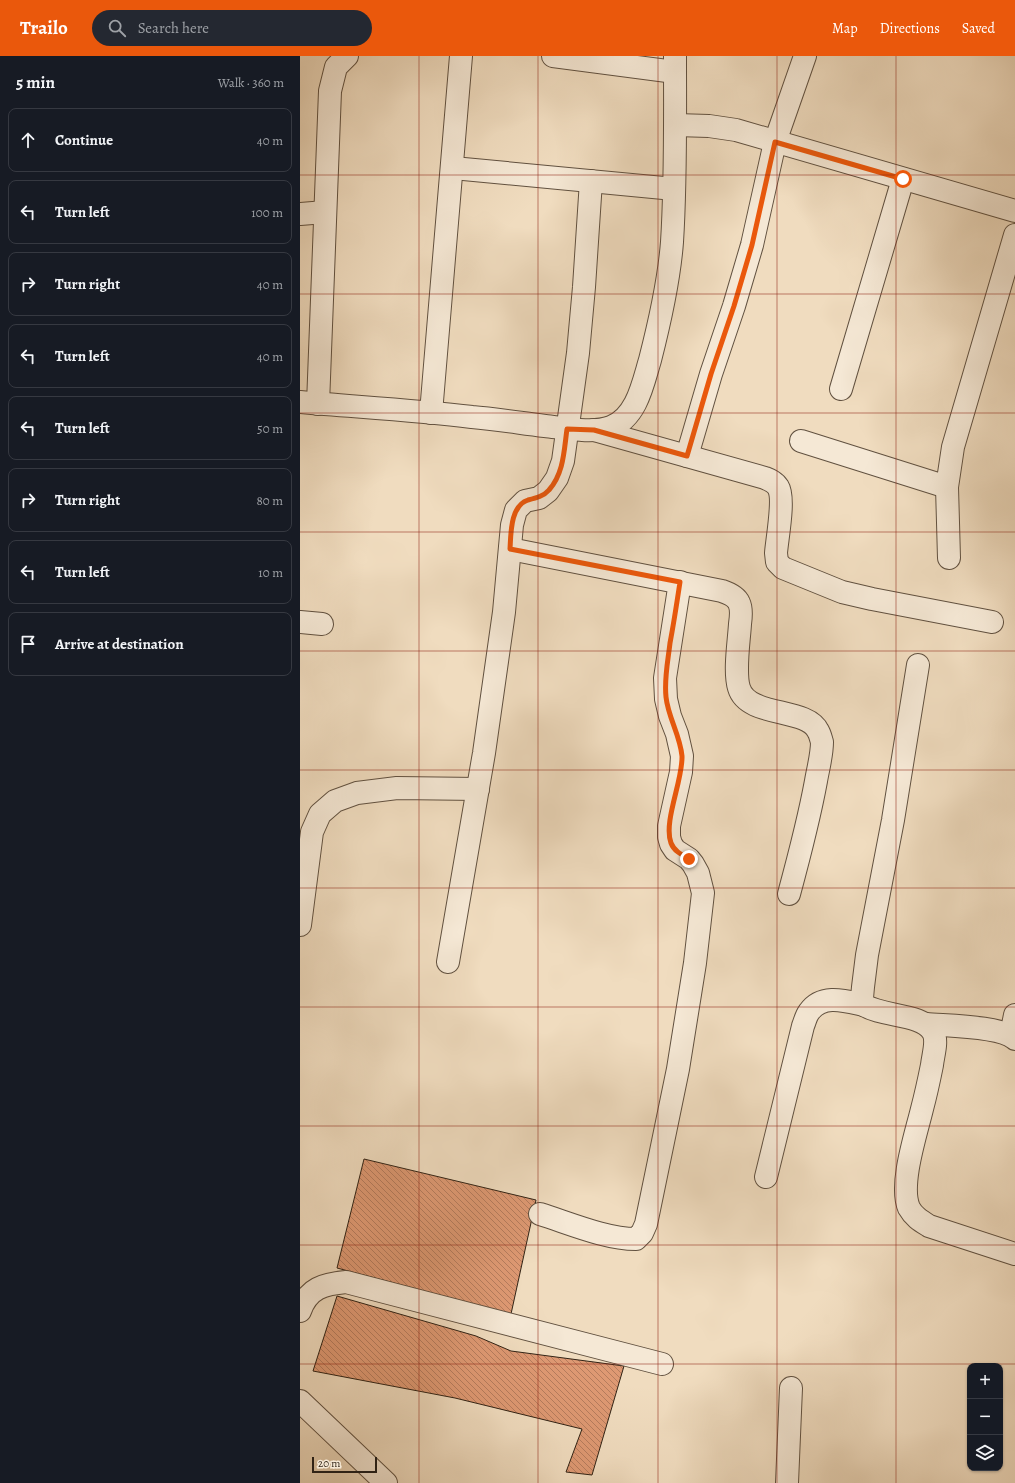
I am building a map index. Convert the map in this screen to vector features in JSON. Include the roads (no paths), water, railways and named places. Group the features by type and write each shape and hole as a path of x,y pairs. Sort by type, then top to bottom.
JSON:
{"street":[{"path":"347,56 336,66 330,91 325,212 309,403 470,416 567,429 594,430 611,427 625,419 634,405 644,383 660,322 672,244 676,125 675,64 553,56"},
{"path":"431,413 453,168 461,56"},
{"path":"687,456 711,374 734,306 752,245 775,142 805,56"},
{"path":"676,125 710,126 736,130 1015,211"},
{"path":"453,168 674,189"},
{"path":"841,389 903,179"},
{"path":"448,962 478,789 504,612 512,525 516,510 525,501 539,498 548,491 557,478 563,461 578,353 591,181"},
{"path":"300,214 325,212"},
{"path":"949,558 947,486 953,447 1015,235"},
{"path":"594,430 765,478 773,482 779,488 781,497 776,553 777,562 783,568 842,592 992,622"},
{"path":"801,441 947,486"},
{"path":"510,549 722,591 732,595 739,602 741,614 737,673 739,688 747,700 764,708 810,722 818,729 822,741 821,758 813,797 789,894"},
{"path":"540,1214 606,1234 628,1238 636,1238 642,1234 646,1224 678,1069 695,963 703,899 702,884 698,873 689,859 675,850 671,844 670,836 670,826 681,772 682,756 666,699 665,678 680,582"},
{"path":"300,622 322,624"},
{"path":"864,1005 862,993 868,955 893,820 918,665"},
{"path":"300,925 312,832 320,814 335,801 357,792 397,788 478,789"},
{"path":"766,1177 803,1026 809,1012 817,1003 828,1000 843,1000 864,1005 871,1010 912,1019 926,1024 994,1030 1014,1030"},
{"path":"926,1024 934,1033 935,1045 926,1091 910,1156 906,1188 909,1207 917,1218 929,1226 1015,1254"},
{"path":"300,1310 303,1303 314,1290 328,1283 346,1282 662,1364"},
{"path":"787,1483 791,1388"},
{"path":"300,1401 386,1483"}]}
